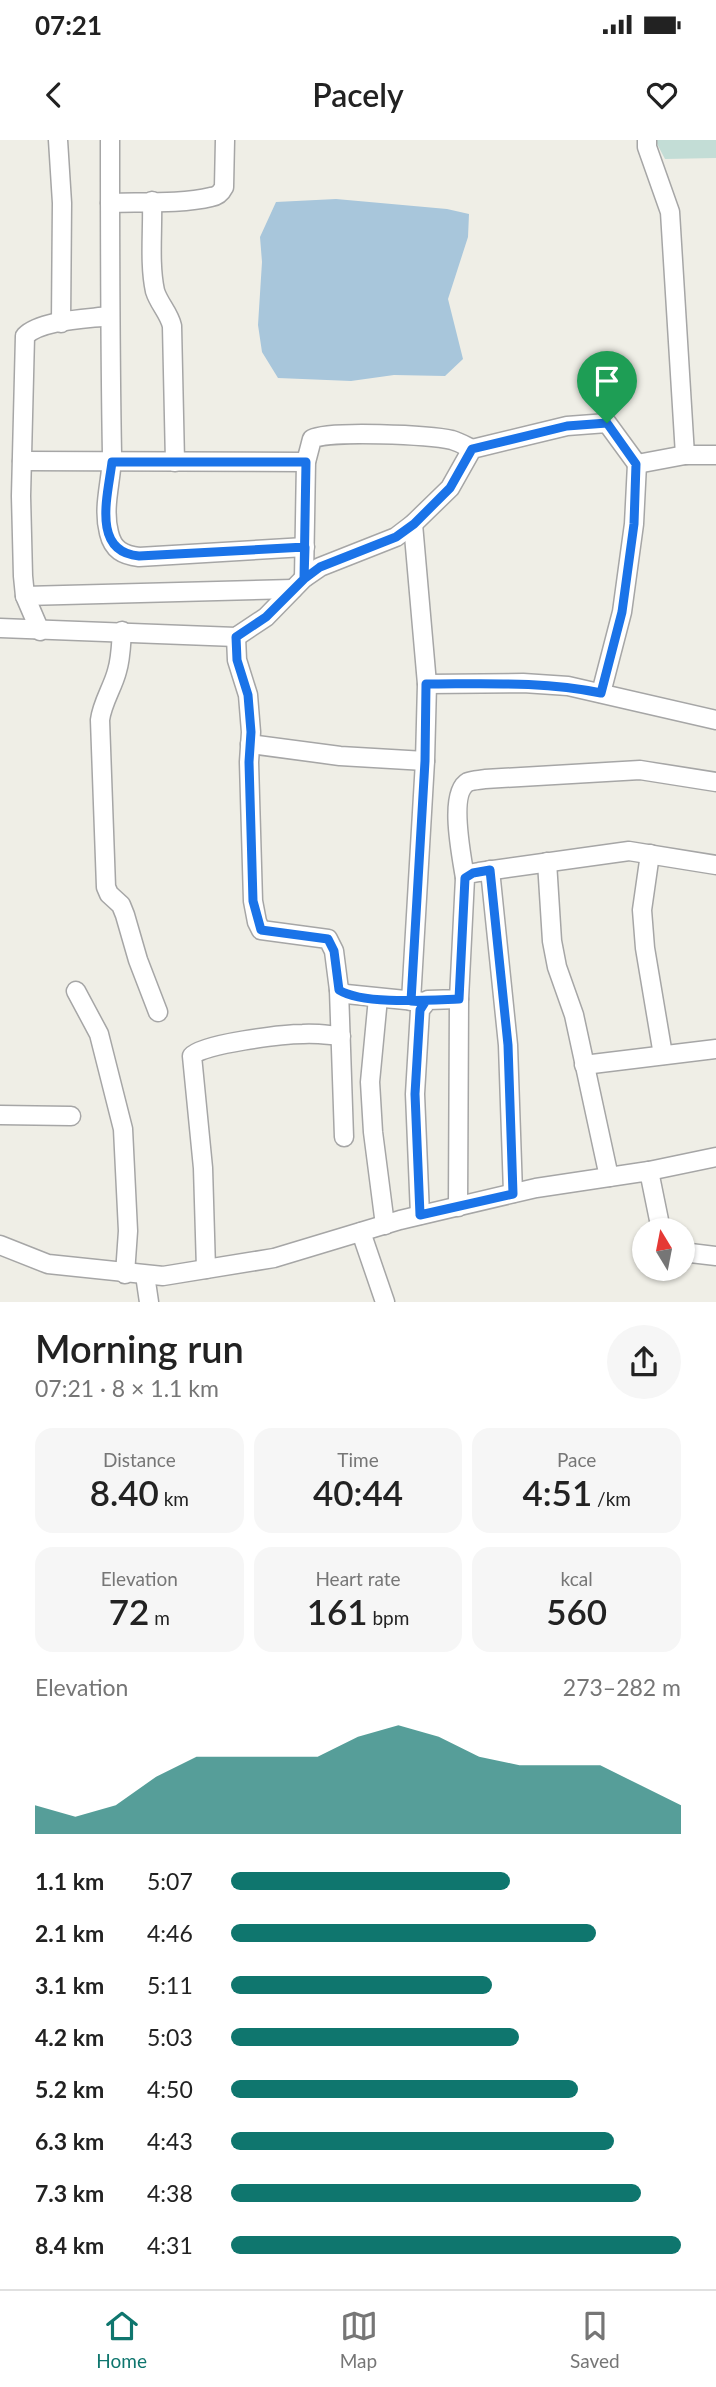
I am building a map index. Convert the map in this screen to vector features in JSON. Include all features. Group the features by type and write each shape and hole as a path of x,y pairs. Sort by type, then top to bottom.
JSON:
{"street":[{"path":"58,140 62,203 61,323"},
{"path":"110,140 112,462 105,513 109,536 116,549 127,555 139,556 305,547"},
{"path":"110,203 211,198 220,194 224,187 225,140"},
{"path":"647,140 647,147 670,212 685,455"},
{"path":"152,201 156,294 169,314 172,326 175,462"},
{"path":"40,631 25,596 21,496 25,336 32,329 109,316"},
{"path":"299,584 305,547 306,462 312,439 331,435 431,438 452,440 472,449 567,426 607,423 636,464 634,524 622,612 601,693"},
{"path":"0,628 236,637 266,617 320,567 396,537 414,524 450,488 472,449"},
{"path":"636,464 685,455 716,455"},
{"path":"22,461 306,462"},
{"path":"414,524 426,684 418,1001 420,1010 415,1094 420,1215"},
{"path":"25,596 299,584"},
{"path":"122,631 118,668 100,720 106,887 109,894 121,905 158,1012"},
{"path":"236,637 237,660 248,695 253,901 257,922 261,930 270,933 328,939 334,951 339,990 344,1137"},
{"path":"426,684 523,683 568,686 716,720"},
{"path":"250,744 340,756 425,761"},
{"path":"458,1207 459,999 465,878 457,817 459,792 467,783 485,779 640,770 716,782"},
{"path":"465,878 473,873 490,870 629,851 716,865"},
{"path":"650,854 642,910 645,948 663,1055"},
{"path":"547,862 552,941 557,967 574,1015 609,1178"},
{"path":"490,870 508,1045 513,1194"},
{"path":"339,990 346,994 378,998 418,1001 459,999"},
{"path":"76,991 99,1034 121,1119 128,1231 125,1274"},
{"path":"378,998 369,1082 385,1224"},
{"path":"206,1269 203,1168 192,1056 196,1051 208,1048 271,1037 303,1034 341,1036"},
{"path":"584,1065 716,1049"},
{"path":"0,1115 71,1116"},
{"path":"0,1245 48,1264 163,1276 274,1258 385,1224 513,1194 716,1157"},
{"path":"649,1171 659,1218"},
{"path":"361,1232 385,1302"},
{"path":"695,1254 716,1256"},
{"path":"145,1275 149,1302"}],"shaded area":[{"path":"655,140 716,140 716,158 665,159"},
{"path":"336,199 447,209 469,214 468,237 448,299 463,359 445,376 394,375 351,381 278,378 262,352 258,325 262,262 260,237 276,202"}],"route":[{"path":"607,423 567,426 472,449 450,488 414,524 396,537 320,567 304,579 305,547 139,556 127,555 116,549 109,536 105,513 112,462 306,462 305,547 304,579 266,617 236,637 237,660 248,695 251,732 249,762 253,901 261,930 328,939 334,951 339,990 346,994 362,997 411,1001 425,1002 459,999 463,884 468,874 490,870 508,1045 513,1194 420,1215 415,1094 420,1010 425,1002 411,1001 425,761 426,684 523,683 568,686 601,693 622,612 634,524 636,464 607,423"}]}
